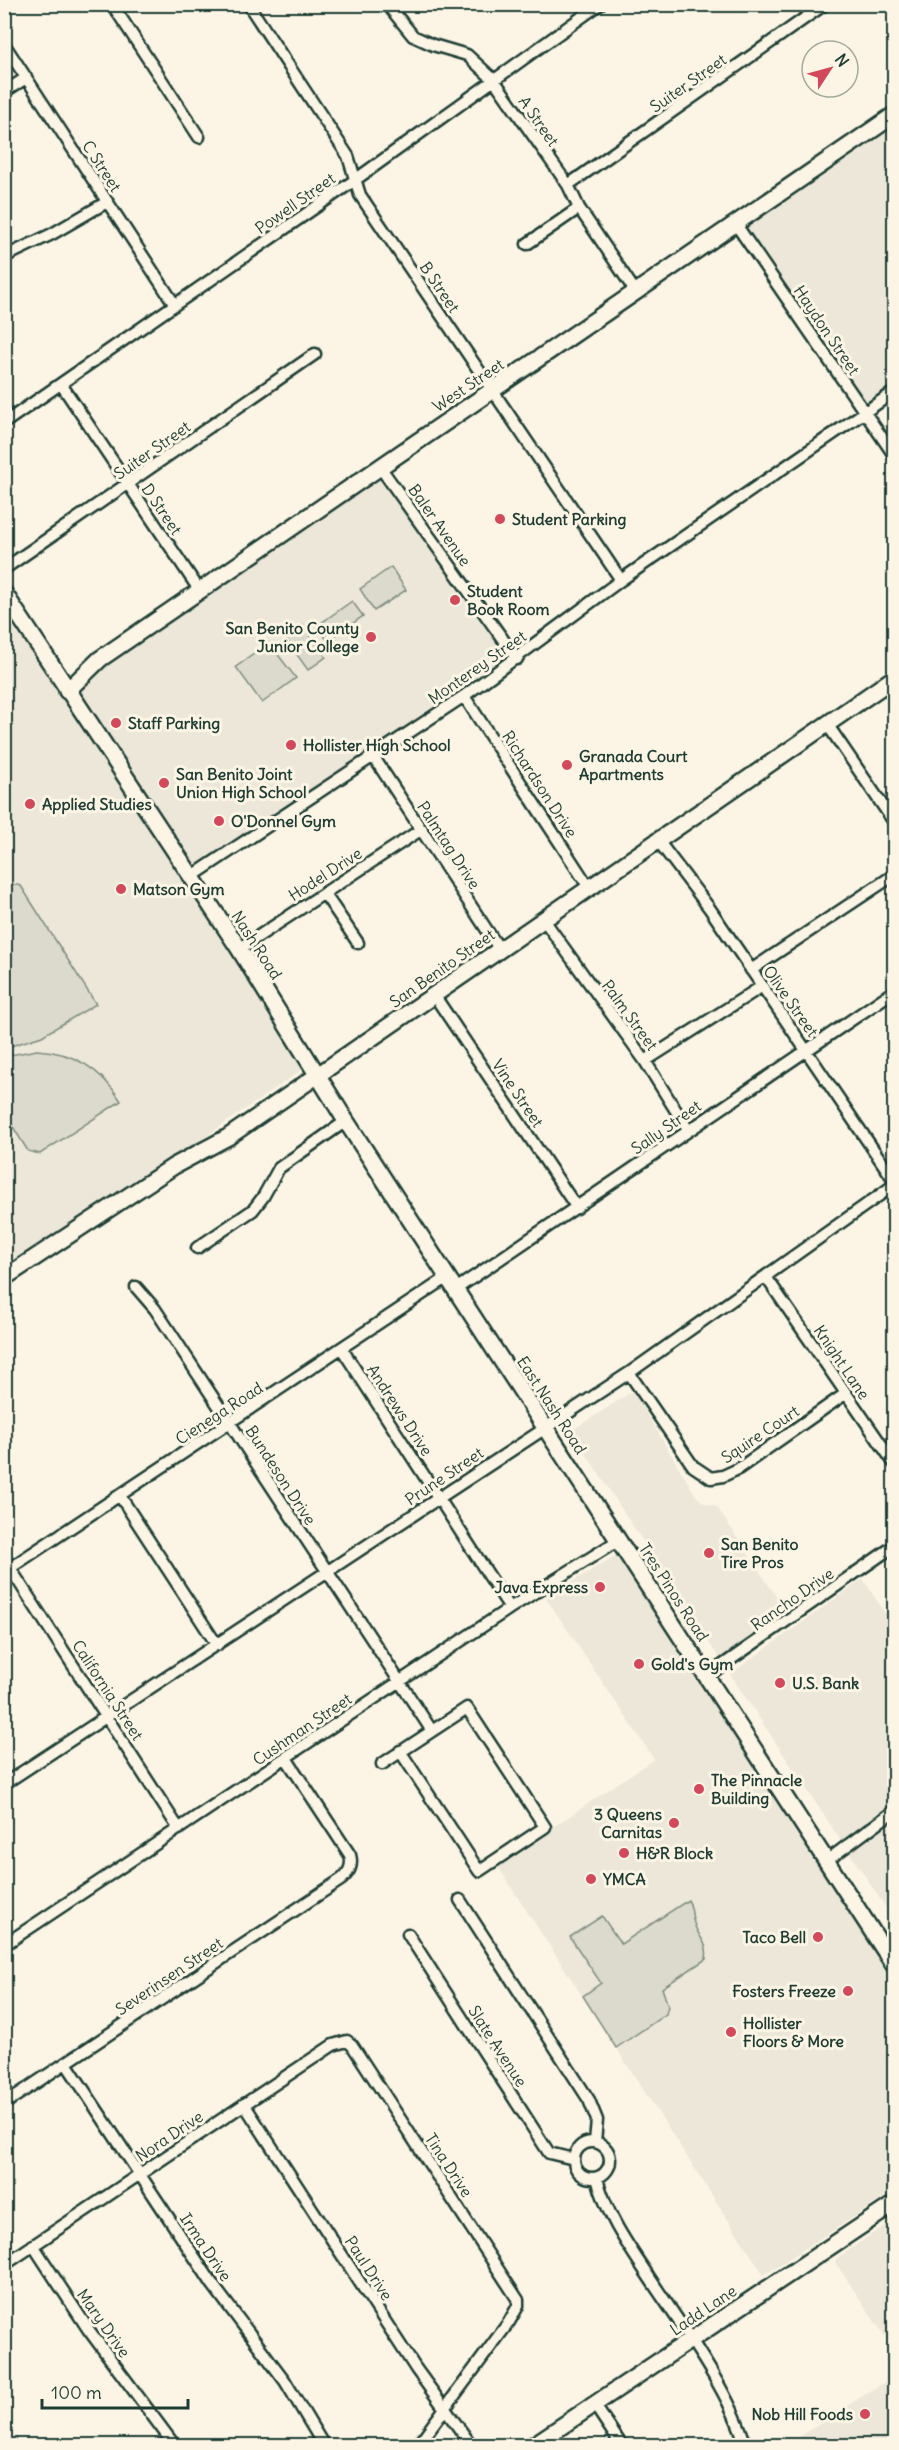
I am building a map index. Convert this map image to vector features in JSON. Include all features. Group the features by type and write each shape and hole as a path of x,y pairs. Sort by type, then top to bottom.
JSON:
{"street":[{"path":"112,4 199,137"},
{"name":"B Street","path":"248,4 341,144 351,164 360,195 621,580"},
{"name":"A Street","path":"387,4 413,36 433,45 467,55 494,80 568,185 579,208 635,291"},
{"name":"Powell Street","path":"4,423 355,180 600,4"},
{"name":"Suiter Street","path":"568,185 825,4"},
{"name":"C Street","path":"4,44 175,305"},
{"path":"4,92 26,78"},
{"name":"West Street","path":"67,692 100,659 894,115"},
{"path":"4,257 52,234 107,202"},
{"path":"527,244 579,208"},
{"name":"Haydon Street","path":"735,223 894,455"},
{"name":"Suiter Street","path":"4,569 315,354"},
{"name":"D Street","path":"61,384 200,591"},
{"name":"Monterey Street","path":"191,877 464,696 621,580 894,392"},
{"name":"Baler Avenue","path":"380,466 516,659"},
{"name":"Nash Road","path":"4,593 67,692 191,877 452,1283"},
{"name":"San Benito Street","path":"4,1278 174,1166 228,1137 894,678"},
{"name":"Richardson Drive","path":"464,696 590,889"},
{"path":"827,724 894,822"},
{"name":"Palmtag Drive","path":"373,756 500,950"},
{"name":"Hodel Drive","path":"245,945 422,829"},
{"name":"Olive Street","path":"659,842 710,909 894,1180"},
{"path":"751,970 894,875"},
{"path":"324,893 358,943"},
{"name":"Palm Street","path":"544,920 645,1061 688,1130"},
{"path":"645,1061 761,987"},
{"name":"Sally Street","path":"452,1283 577,1208 894,991"},
{"name":"Vine Street","path":"434,995 577,1208"},
{"path":"197,1248 230,1228 257,1205 279,1168 346,1121"},
{"name":"Prune Street","path":"4,1784 629,1373 894,1185"},
{"name":"Knight Lane","path":"766,1277 894,1464"},
{"name":"Cienega Road","path":"7,1570 342,1349 452,1283"},
{"name":"East Nash Road","path":"452,1283 619,1540"},
{"name":"Bundeson Drive","path":"136,1287 155,1309 432,1731"},
{"name":"Andrews Drive","path":"342,1349 510,1608"},
{"name":"Squire Court","path":"629,1373 693,1466 711,1478 723,1476 738,1469 845,1394"},
{"path":"120,1496 217,1644"},
{"name":"Cushman Street","path":"4,1945 510,1608 619,1540"},
{"name":"Tres Pinos Road","path":"619,1540 825,1862 894,1965"},
{"name":"Rancho Drive","path":"707,1676 894,1546"},
{"name":"California Street","path":"7,1570 108,1717 179,1829"},
{"path":"382,1764 400,1751 467,1708 545,1827 479,1871 400,1751"},
{"name":"Severinsen Street","path":"4,2104 332,1886 348,1872 351,1863 350,1856 286,1758"},
{"path":"825,1862 894,1811"},
{"path":"460,1900 589,2100 597,2120 595,2142"},
{"name":"Slate Avenue","path":"408,1934 545,2147 555,2156 574,2159"},
{"name":"Nora Drive","path":"4,2265 338,2042 342,2041 352,2045"},
{"name":"Tina Drive","path":"352,2045 486,2248 518,2303 509,2322 444,2410"},
{"name":"Irma Drive","path":"66,2063 213,2285 285,2380 324,2445"},
{"name":"Paul Drive","path":"244,2104 444,2410 472,2445"},
{"path":"595,2142 606,2148 610,2159 607,2171 597,2178 581,2175 574,2159 575,2153 583,2144 595,2142"},
{"path":"597,2178 608,2213 690,2340 739,2422 746,2445"},
{"name":"Ladd Lane","path":"532,2445 894,2204"},
{"name":"Mary Drive","path":"33,2245 88,2330 175,2445"},
{"path":"594,2404 622,2445"},
{"path":"417,2445 444,2410"}],"shaded area":[{"path":"894,115 894,392 865,412 735,223"},
{"name":"San Benito Joint Union High School","path":"379,470 510,654 186,878 306,1067 5,1276 4,600 62,687"},
{"path":"391,567 406,590 374,611 360,589"},
{"path":"352,601 363,616 328,641 317,626"},
{"path":"303,625 326,657 308,670 285,638"},
{"path":"269,643 296,678 262,703 236,667"},
{"path":"7,883 21,886 96,1004 42,1036 5,1048 4,885"},
{"path":"37,1050 63,1054 85,1064 105,1080 121,1101 40,1154 28,1151 5,1114 5,1056"},
{"path":"633,1391 696,1496 704,1503 717,1507 787,1613 719,1658 571,1431"},
{"path":"621,1552 725,1711 894,1980 894,2191 764,2275 497,1865 654,1759 546,1598"},
{"path":"863,1579 894,1627 894,1808 843,1844 730,1674"},
{"path":"894,1817 894,1920 847,1849"},
{"path":"688,1900 696,1928 705,1944 706,1959 662,1988 668,2006 666,2014 616,2048 583,1996 601,1983 570,1937 602,1916 621,1944"},
{"path":"894,2219 894,2350 835,2262 837,2258"},
{"path":"894,2376 894,2445 786,2445"}],"place":[{"name":"Student Parking","path":"500,519"},
{"name":"Student Book Room","path":"455,600"},
{"name":"San Benito County Junior College","path":"371,637"},
{"name":"Staff Parking","path":"116,723"},
{"name":"Hollister High School","path":"291,745"},
{"name":"Granada Court Apartments","path":"567,765"},
{"name":"San Benito Joint Union High School","path":"164,783"},
{"name":"Applied Studies","path":"30,804"},
{"name":"O'Donnel Gym","path":"219,821"},
{"name":"Matson Gym","path":"121,889"},
{"name":"San Benito Tire Pros","path":"709,1553"},
{"name":"Java Express","path":"600,1587"},
{"name":"Gold's Gym","path":"639,1664"},
{"name":"U.S. Bank","path":"780,1683"},
{"name":"The Pinnacle Building","path":"699,1789"},
{"name":"3 Queens Carnitas","path":"674,1823"},
{"name":"H&R Block","path":"624,1853"},
{"name":"YMCA","path":"591,1879"},
{"name":"Taco Bell","path":"818,1937"},
{"name":"Fosters Freeze","path":"848,1991"},
{"name":"Hollister Floors & More","path":"731,2032"},
{"name":"Nob Hill Foods","path":"865,2414"}]}
